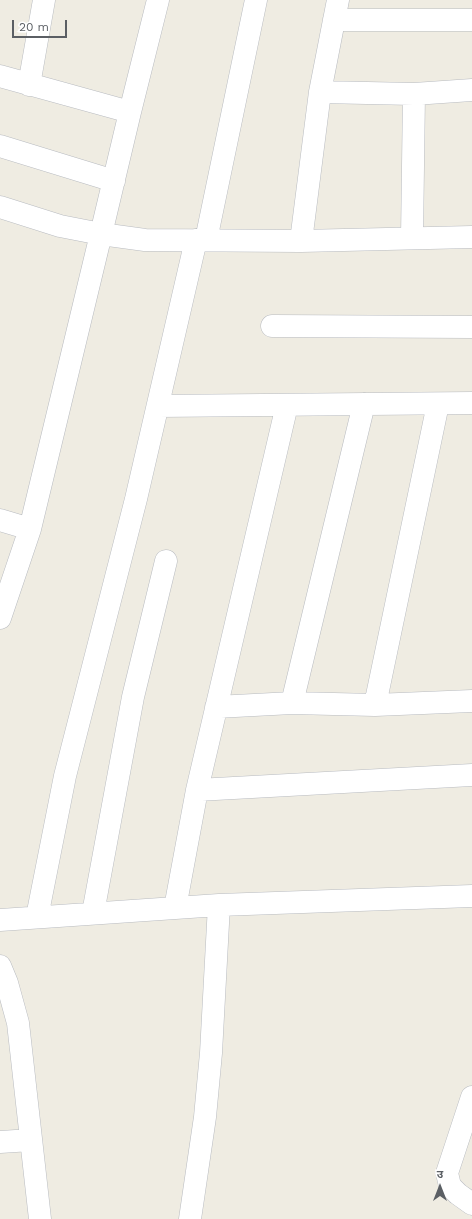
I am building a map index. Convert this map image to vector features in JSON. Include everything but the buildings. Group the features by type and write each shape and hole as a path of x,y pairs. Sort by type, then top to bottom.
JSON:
{"street":[{"path":"29,85 44,0"},
{"path":"0,618 30,529 158,0"},
{"path":"37,917 65,776 201,240 256,0"},
{"path":"301,241 320,92 336,10 472,20"},
{"path":"0,76 130,112"},
{"path":"320,92 414,94 472,90"},
{"path":"412,238 414,94"},
{"path":"0,146 114,181"},
{"path":"0,207 60,226 101,234 145,240 301,241 472,237"},
{"path":"272,326 472,327"},
{"path":"158,406 472,403"},
{"path":"292,703 364,404"},
{"path":"375,705 438,404"},
{"path":"175,908 197,790 287,405"},
{"path":"0,520 30,529"},
{"path":"93,913 133,697 166,561"},
{"path":"216,707 292,703 375,705 472,701"},
{"path":"197,790 472,775"},
{"path":"0,920 219,905 472,896"},
{"path":"190,1219 205,1117 219,905"},
{"path":"0,966 18,1023 40,1219"},
{"path":"472,1097 447,1173 450,1186 472,1204"},
{"path":"0,1142 31,1140"}]}
